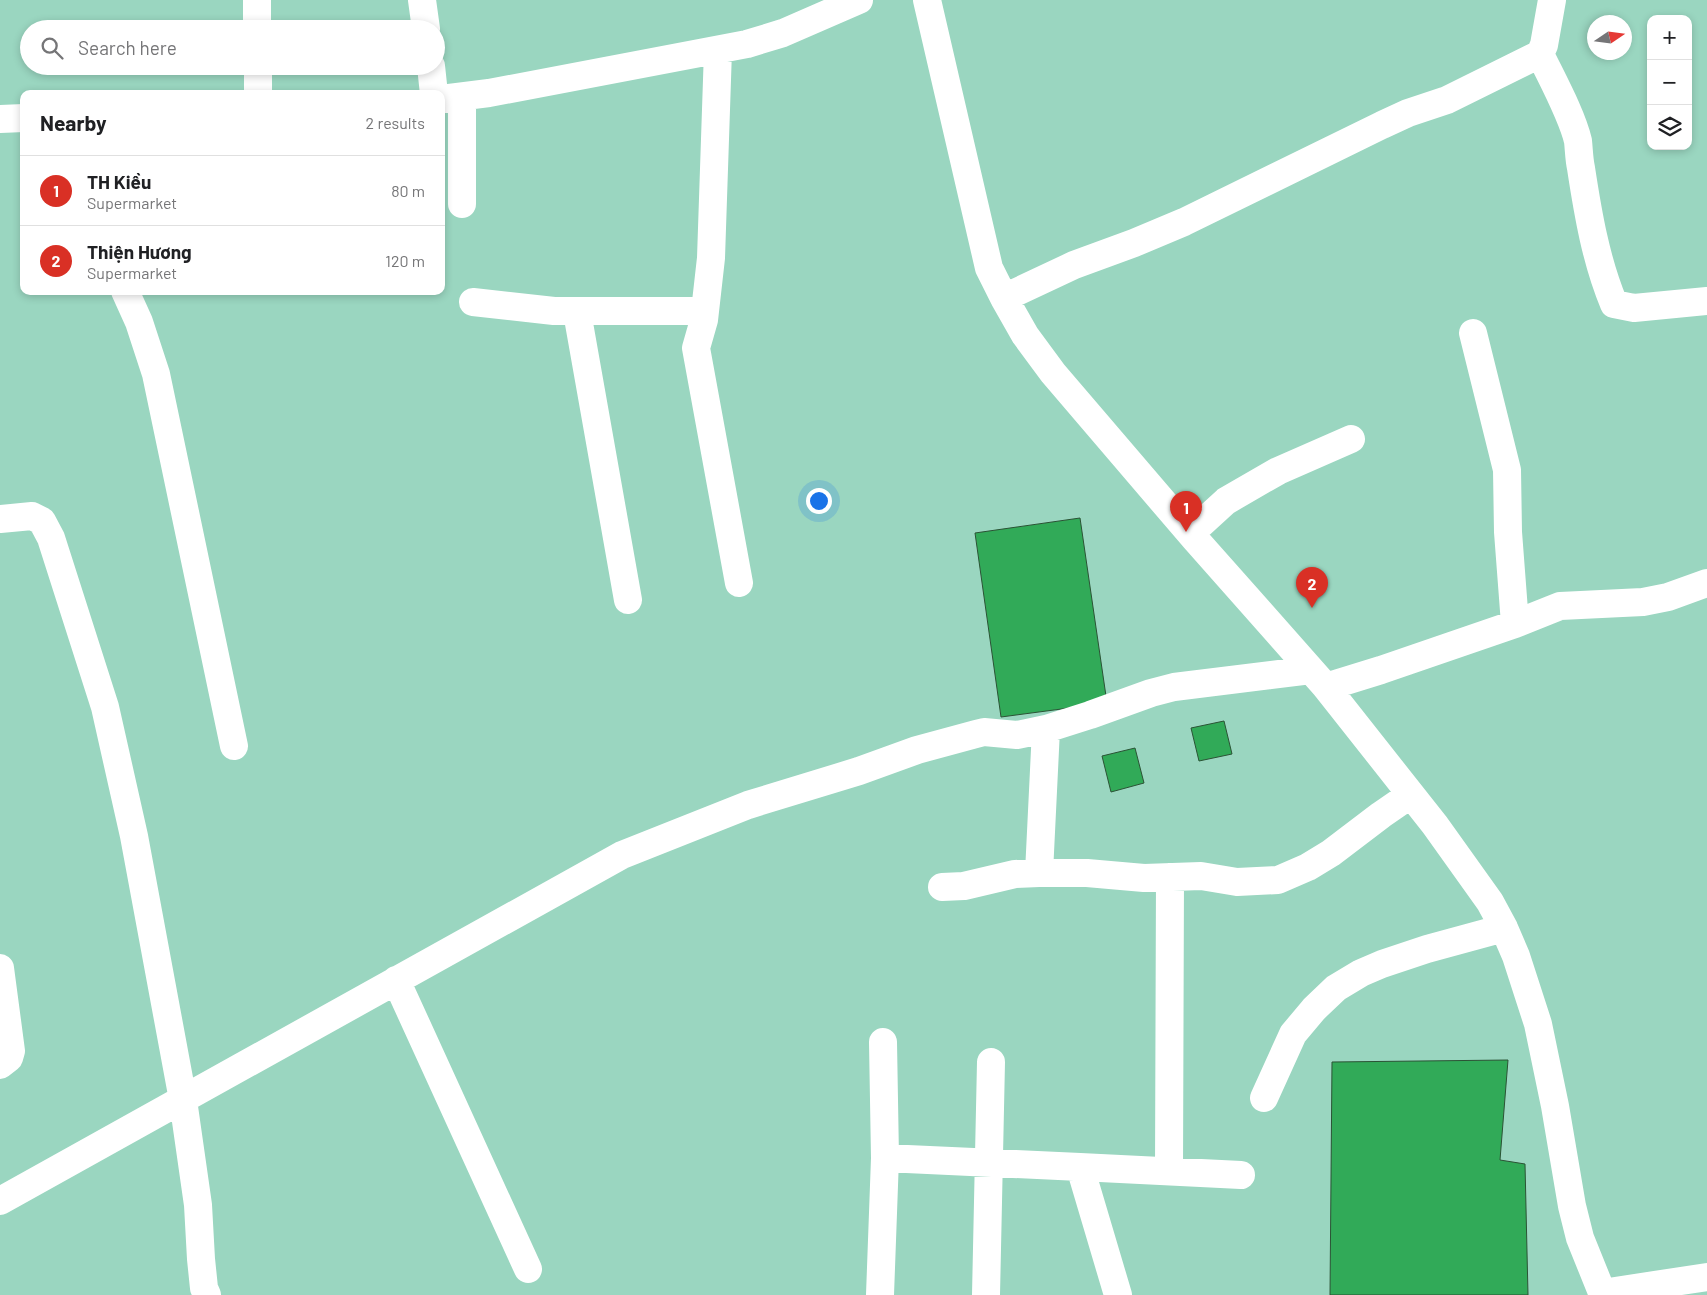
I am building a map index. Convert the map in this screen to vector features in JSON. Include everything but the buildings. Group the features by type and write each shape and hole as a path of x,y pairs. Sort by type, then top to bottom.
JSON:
{"street":[{"path":"257,0 257,20"},
{"path":"422,0 425,20"},
{"path":"462,204 452,98 489,93 747,44 783,33 859,0"},
{"path":"928,0 989,268 1025,336 1053,373 1190,533 1319,678 1465,866 1490,902 1504,928 1516,956 1538,1024 1574,1214 1580,1238 1602,1294 1707,1278"},
{"path":"1004,298 1074,265 1184,222 1382,125 1408,113 1447,100 1540,54 1544,44 1552,0"},
{"path":"718,50 712,232 705,311 696,348 740,583"},
{"path":"1540,54 1578,141 1580,166 1598,257 1614,304 1634,308 1707,301"},
{"path":"258,75 258,90"},
{"path":"431,75 433,90"},
{"path":"0,118 20,118"},
{"path":"127,295 140,322 156,374 234,746"},
{"path":"474,302 577,312 705,311"},
{"path":"577,312 628,600"},
{"path":"1472,333 1507,470 1508,532 1515,624"},
{"path":"1190,533 1226,501 1278,471 1351,439"},
{"path":"0,519 32,516 42,521 51,538 105,707 134,836 182,1100 198,1205 201,1259 204,1288 207,1295"},
{"path":"0,1201 622,855 748,805 859,771 917,750 984,732 1017,735 1046,729 1090,716 1150,693 1174,687 1319,678 1381,670 1515,624 1560,606 1643,602 1668,597 1707,583"},
{"path":"1039,873 1046,729"},
{"path":"942,886 964,886 1015,874 1039,873 1087,873 1144,878 1201,876 1237,882 1278,880 1308,867 1332,853 1410,795"},
{"path":"1168,1171 1170,877"},
{"path":"1264,1098 1293,1034 1314,1009 1336,988 1361,973 1382,964 1427,949 1504,928"},
{"path":"0,968 11,1051 9,1058 0,1065"},
{"path":"396,980 528,1270"},
{"path":"880,1295 885,1158 883,1042"},
{"path":"986,1295 991,1062"},
{"path":"885,1158 1241,1175"},
{"path":"1080,1167 1118,1295"}],"place":[{"name":"TH Kiều","path":"1186,532"},
{"name":"Thiện Hương","path":"1312,608"}]}
